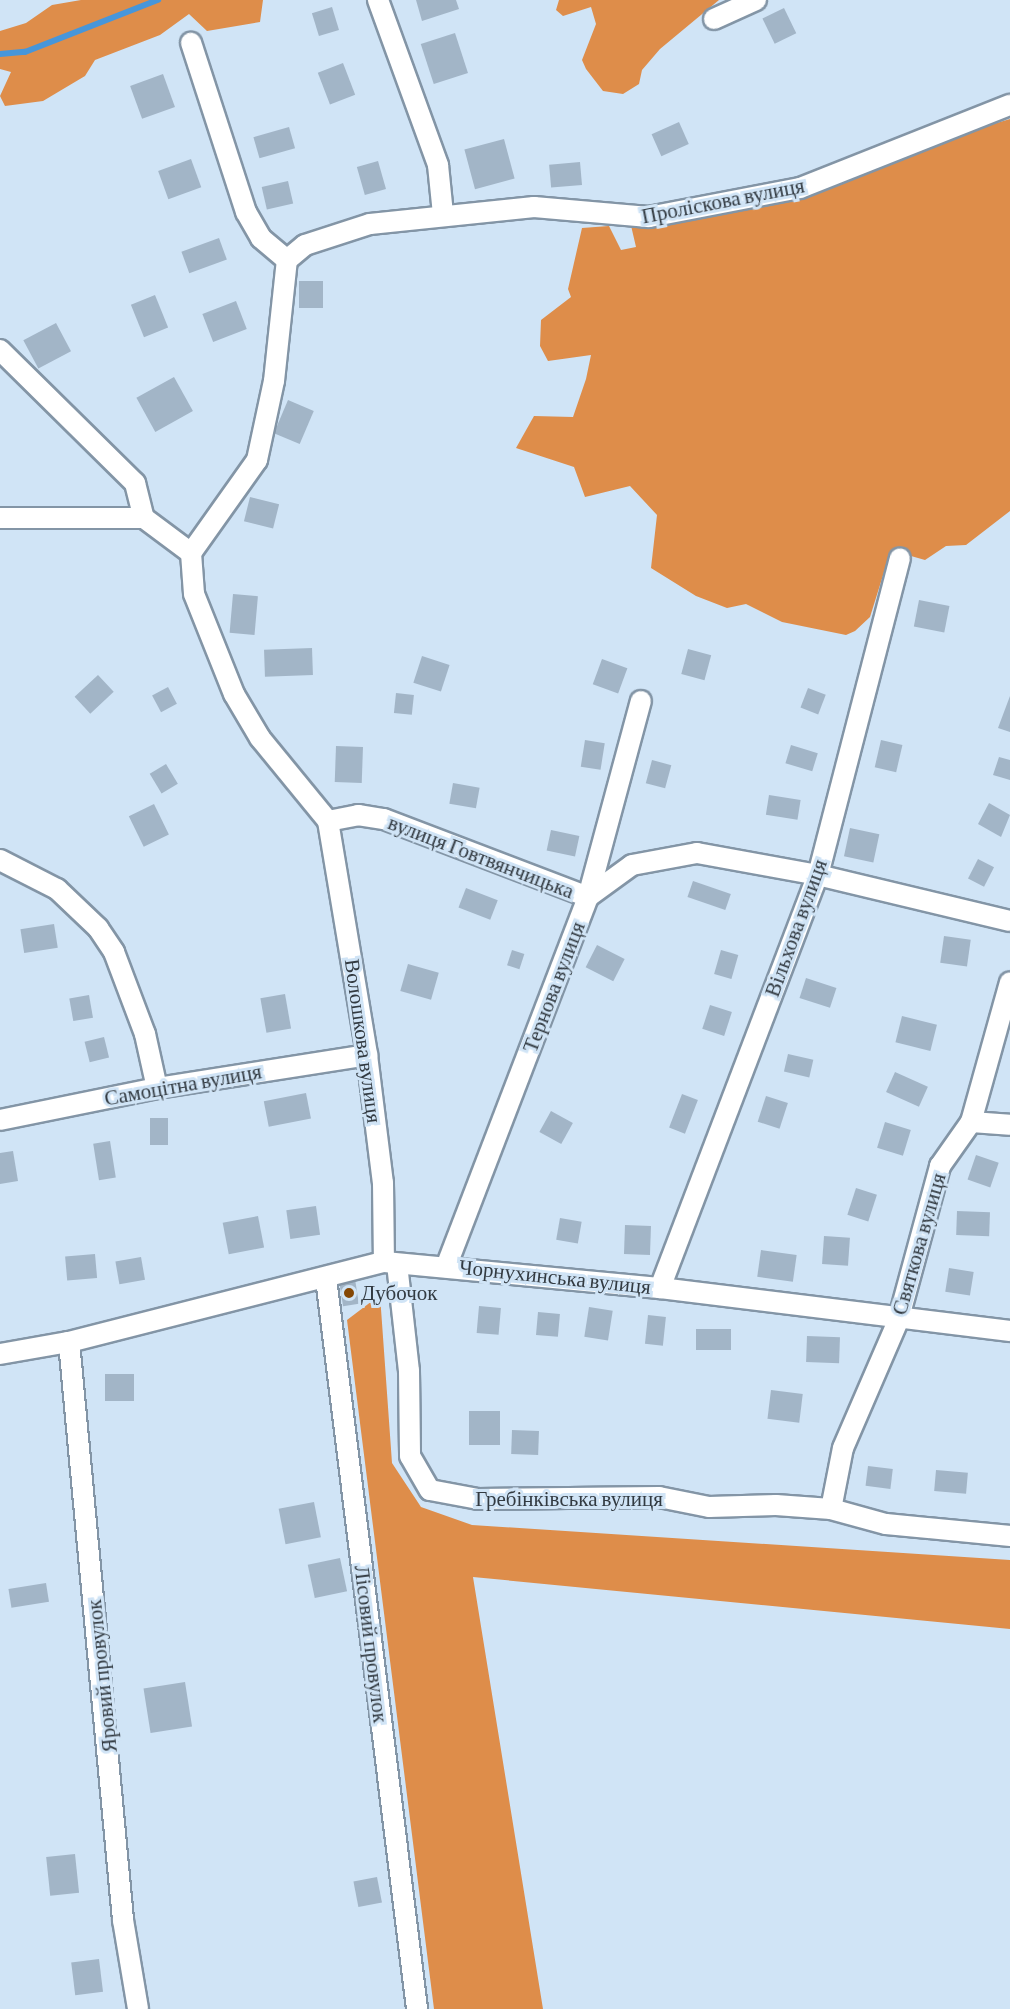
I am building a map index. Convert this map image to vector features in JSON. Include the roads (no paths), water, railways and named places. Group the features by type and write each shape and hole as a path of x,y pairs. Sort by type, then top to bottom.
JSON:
{"street":[{"path":"378,0 438,165 443,214"},
{"path":"714,19 756,0"},
{"path":"191,43 246,212 261,238 287,260 274,381 257,460 191,553 194,594 234,694 260,738 328,821"},
{"name":"Проліскова вулиця","path":"287,260 305,245 370,224 443,214 576,207 649,217 800,188 1010,105"},
{"path":"0,350 135,483 144,518"},
{"path":"0,518 144,518 191,553"},
{"name":"Вільхова вулиця","path":"660,1288 818,874 900,558"},
{"name":"Тернова вулиця","path":"446,1267 588,897 641,701"},
{"name":"вулиця Говтвянчицька","path":"328,821 358,815 384,819 588,897 632,865 697,853 818,874 1010,921"},
{"name":"Волошкова вулиця","path":"328,821 367,1055 391,1263"},
{"path":"0,860 57,889 98,928 114,952 145,1034 157,1088"},
{"name":"Святкова вулиця","path":"831,1509 843,1448 898,1321 940,1166 971,1122 1010,982"},
{"name":"Самоцітна вулиця","path":"0,1120 157,1088 367,1055"},
{"path":"971,1122 1010,1125"},
{"name":"Чорнухинська вулиця","path":"0,1354 69,1342 391,1263 660,1288 898,1321 1010,1332"},
{"name":"Гребінківська вулиця","path":"391,1263 409,1371 410,1456 429,1490 478,1499 659,1497 709,1507 831,1509 886,1524 1010,1536"},
{"name":"Лісовий провулок","path":"326,1278 417,2009"},
{"name":"Яровий провулок","path":"69,1342 123,1920 138,2009"}],"waterway":[{"path":"0,54 25,52 158,0"}],"place":[{"name":"Дубочок","path":"349,1293"}]}
